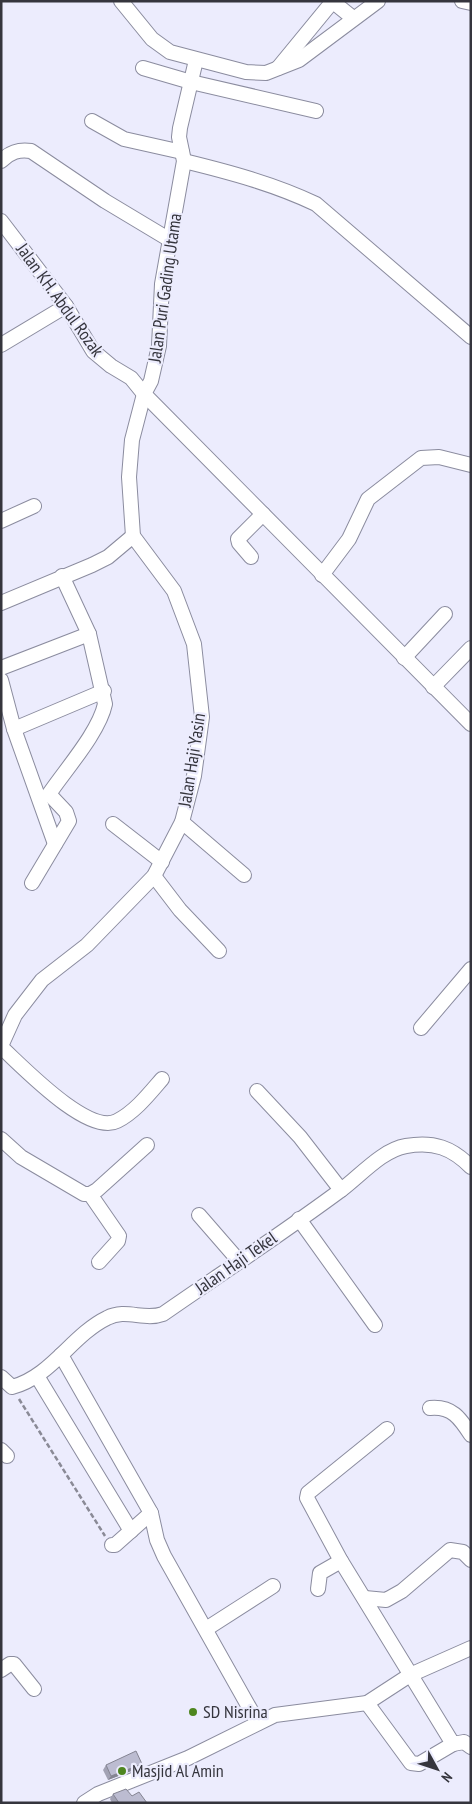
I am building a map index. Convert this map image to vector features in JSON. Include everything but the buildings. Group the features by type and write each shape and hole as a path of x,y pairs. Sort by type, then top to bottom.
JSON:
{"street":[{"path":"121,1 163,48 196,60 246,72 266,73 299,60 378,1"},
{"path":"276,70 332,1 353,18"},
{"path":"462,1 471,3"},
{"name":"Jalan Puri Gading Utama","path":"144,394 151,381 159,346 162,284 183,156 179,137 180,128 196,60"},
{"path":"143,68 191,82 316,111"},
{"path":"92,121 124,139 248,177 295,194 316,204 471,336"},
{"path":"1,161 8,155 21,149 31,151 105,202 170,240"},
{"name":"Jalan KH. Abdul Rozak","path":"1,221 66,306 93,351 110,366 131,378 144,394 432,687 471,724"},
{"path":"1,345 66,306"},
{"path":"1,603 108,557 133,536 129,477 132,440 144,394"},
{"path":"322,575 349,539 368,499 421,458 439,457 471,465"},
{"path":"1,521 34,506"},
{"path":"251,557 239,543 238,539 263,514"},
{"name":"Jalan Haji Yasin","path":"1,1046 15,1015 42,980 87,945 154,876 182,822 194,776 202,717 194,644 174,591 133,536"},
{"path":"44,798 103,714 104,691 89,634 62,576"},
{"path":"404,658 445,614"},
{"path":"1,668 89,634"},
{"path":"432,687 471,648"},
{"path":"1,680 14,729 44,798 55,844"},
{"path":"14,729 104,691"},
{"path":"32,883 64,832 68,817 44,798"},
{"path":"182,822 244,876"},
{"path":"113,824 162,862"},
{"path":"154,876 180,910 219,952"},
{"path":"422,1028 471,969"},
{"path":"1,1046 73,1109 103,1124 116,1122 127,1115 162,1079"},
{"path":"257,1091 300,1137 341,1190"},
{"path":"1,1139 21,1157 40,1169 80,1192 90,1194 119,1236 118,1241 99,1262"},
{"path":"90,1194 147,1145"},
{"name":"Jalan Haji Tekel","path":"7,1382 36,1376 106,1318 116,1314 131,1313 147,1318 163,1314 299,1220 381,1159 404,1146 439,1145 452,1150 470,1166"},
{"path":"199,1215 239,1261"},
{"path":"299,1220 375,1325"},
{"path":"61,1355 151,1513 157,1540 164,1556 258,1723"},
{"path":"36,1376 131,1531"},
{"path":"430,1408 440,1407 449,1409 457,1415 471,1435"},
{"path":"387,1429 308,1493 307,1498 341,1561 453,1744"},
{"path":"112,1545 151,1513"},
{"path":"365,1598 386,1600 402,1591 450,1550 463,1552 471,1560"},
{"path":"318,1589 320,1573 341,1561"},
{"path":"206,1629 273,1586"},
{"path":"84,1803 101,1798 188,1758 275,1715 367,1703 410,1676 471,1648"},
{"path":"1,1670 10,1664 14,1664 34,1689"},
{"path":"367,1703 411,1763 419,1764 453,1744 464,1742 471,1746"}],"path":[{"path":"7,1382 112,1545"}],"place":[{"name":"SD Nisrina","path":"193,1712"},
{"name":"Masjid Al Amin","path":"122,1771"}]}
